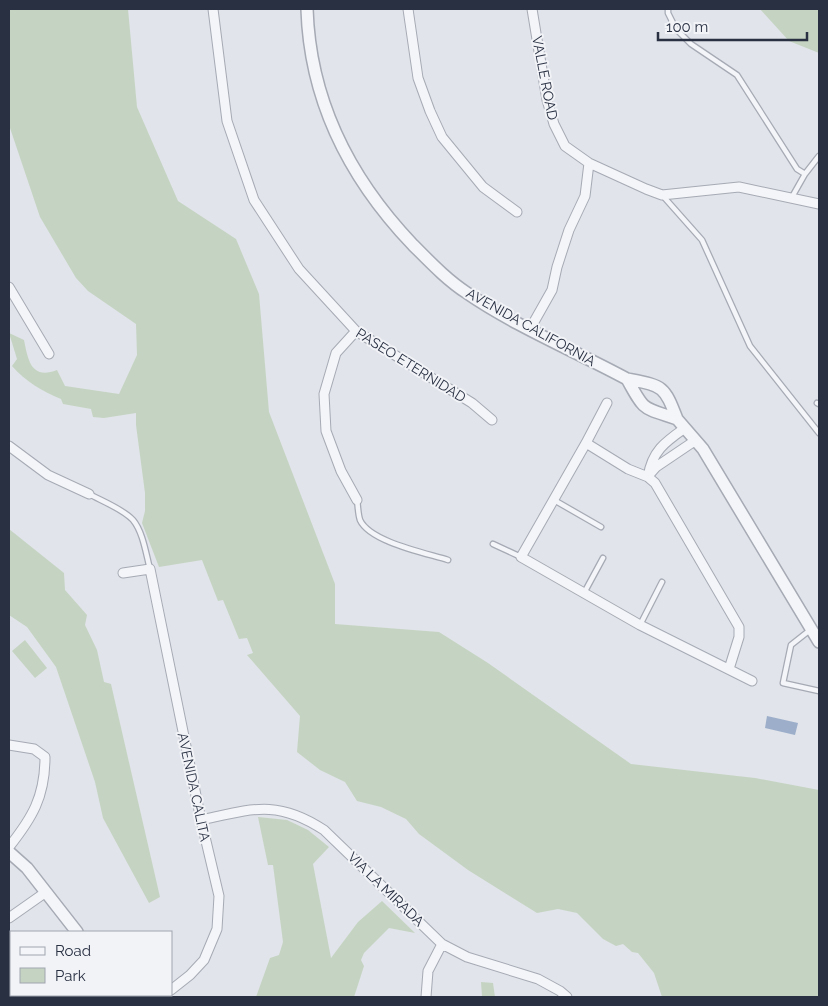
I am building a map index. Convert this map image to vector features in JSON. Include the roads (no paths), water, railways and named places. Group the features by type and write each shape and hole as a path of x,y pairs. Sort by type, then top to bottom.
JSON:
{"street":[{"name":"PASEO ETERNIDAD","path":"213,9 227,120 254,200 299,269 356,331 472,403 492,420"},
{"name":"AVENIDA CALIFORNIA","path":"307,9 308,35 314,68 327,111 347,157 369,193 392,222 443,274 491,308 627,379 660,387 668,395 677,419 696,440 819,642"},
{"path":"408,9 418,78 442,137 483,187 517,212"},
{"name":"VALLE ROAD","path":"532,9 547,100 554,124 565,146 589,163 646,190 662,195 704,189 739,187 819,204"},
{"path":"530,329 552,290 557,266 569,230 585,196 589,163"},
{"path":"9,287 49,354"},
{"path":"356,331 336,353 324,394 326,432 341,472 357,500"},
{"path":"627,379 644,407 652,412 677,419"},
{"path":"607,402 586,443 521,557 640,625 752,681"},
{"path":"648,477 650,463 656,453 667,441 685,428"},
{"path":"648,477 656,467 696,440"},
{"path":"586,443 628,469 648,477 655,483 739,627 739,637 729,669"},
{"path":"9,446 48,475 89,494"},
{"path":"123,573 150,568"},
{"name":"AVENIDA CALITA","path":"150,568 201,820 219,896 217,929 204,960 190,975 172,989"},
{"path":"9,745 34,749 45,758 40,798 30,821 9,847"},
{"name":"VIA LA MIRADA","path":"201,820 265,808 287,811 308,819 324,830 442,944 466,957 538,979 560,990 567,997"},
{"path":"9,852 27,868 75,931"},
{"path":"9,918 46,892"},
{"path":"426,997 428,971 442,944"}],"lane":[{"path":"668,9 676,29 686,39 737,75 797,169 804,174"},
{"path":"792,197 804,174 819,156"},
{"path":"662,195 702,240 750,346 819,433"},
{"path":"89,494 123,512 134,521 142,538 150,568"},
{"path":"357,500 360,520 367,529 386,540 448,560"},
{"path":"553,500 601,527"},
{"path":"493,544 521,557"},
{"path":"584,593 604,558"},
{"path":"640,625 662,582"},
{"path":"811,629 791,645 782,683 819,691"}],"water":[{"path":"767,716 798,723 795,735 765,728"}]}
